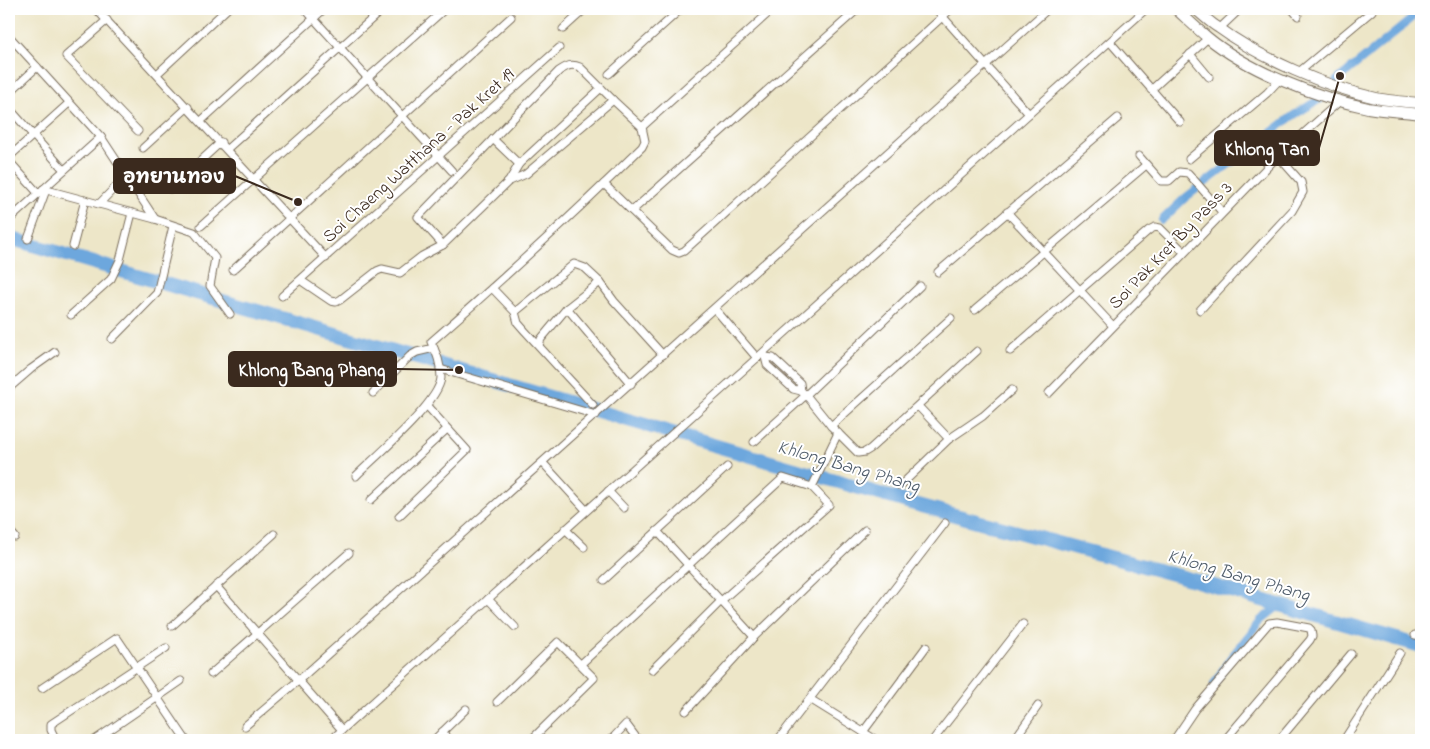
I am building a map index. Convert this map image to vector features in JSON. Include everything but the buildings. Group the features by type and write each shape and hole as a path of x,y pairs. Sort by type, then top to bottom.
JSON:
{"main road":[{"path":"1176,9 1208,38 1244,62 1280,79 1340,101 1370,108 1421,114"},
{"path":"1195,9 1219,28 1274,60 1299,72 1376,98 1421,104"}],"street":[{"name":"Soi Chaeng Watthana - Pak Kret 19","path":"96,9 221,142 326,258 559,48"},
{"path":"109,9 104,17 66,56 138,130"},
{"path":"157,74 227,9"},
{"path":"305,9 452,171"},
{"path":"201,121 324,9"},
{"path":"227,149 383,9"},
{"path":"201,226 445,9"},
{"path":"563,29 585,9"},
{"path":"609,74 681,9"},
{"path":"642,127 774,9"},
{"path":"632,211 858,9"},
{"path":"936,9 1029,114"},
{"path":"604,184 672,250 680,253 684,251 951,9"},
{"path":"245,726 632,384 1048,9"},
{"path":"331,740 756,358 765,355 1146,9"},
{"path":"1219,28 1240,9"},
{"path":"1292,9 1298,16"},
{"path":"1299,72 1372,11"},
{"path":"232,270 511,17"},
{"path":"9,36 101,137 155,219"},
{"path":"1150,90 1208,38"},
{"path":"1110,42 1150,90 1180,122"},
{"path":"1190,54 1209,77"},
{"path":"356,476 427,406 441,381 440,361 431,342 492,288 642,147 645,140 642,127 580,66 568,65 559,71 418,217 443,245"},
{"path":"9,93 37,67"},
{"path":"1188,160 1267,93 1280,79"},
{"path":"303,282 331,301 336,302 377,271 382,269 400,273 422,256 443,245 509,181 519,164 601,88"},
{"path":"509,181 526,174 613,100"},
{"name":"Soi Pak Kret By Pass 3","path":"1049,393 1222,212 1278,156 1340,101"},
{"path":"9,157 69,103"},
{"path":"143,148 188,107"},
{"path":"9,108 64,170"},
{"path":"938,272 1118,118"},
{"path":"10,217 42,191 101,137"},
{"path":"493,139 519,164"},
{"path":"170,189 221,142"},
{"path":"1139,156 1161,181 1170,181 1179,172 1188,173 1222,212"},
{"path":"1200,310 1292,211 1303,192 1301,182 1278,156"},
{"path":"9,161 42,191 85,200 194,232 215,258 210,286 230,314"},
{"path":"975,310 1146,165"},
{"path":"99,204 126,176"},
{"path":"28,239 42,191"},
{"path":"73,246 85,200"},
{"path":"1007,212 1113,326"},
{"path":"71,315 111,279 120,260 132,213"},
{"path":"112,339 157,293 174,226"},
{"path":"1010,351 1149,230 1160,228 1184,252"},
{"path":"282,296 326,258"},
{"path":"515,312 574,264 585,268 600,282 614,301 663,355"},
{"path":"539,345 541,339 567,308 600,282"},
{"path":"754,442 920,286"},
{"path":"492,288 515,312 518,324 593,405"},
{"path":"567,308 632,384"},
{"path":"715,309 756,358"},
{"path":"831,426 951,318"},
{"path":"373,393 417,352 434,348"},
{"path":"765,355 767,366 793,389 804,393 831,426 858,453 865,452 977,351"},
{"path":"9,388 55,352"},
{"path":"440,369 596,415"},
{"path":"900,486 949,439 983,416 1012,390"},
{"path":"399,516 467,450 427,406"},
{"path":"918,406 949,439"},
{"path":"371,500 447,429"},
{"path":"812,487 838,433"},
{"path":"543,463 586,510"},
{"path":"604,580 727,467"},
{"path":"580,664 783,478 812,487 828,506 721,601 652,670"},
{"path":"608,490 624,508"},
{"path":"778,740 944,523"},
{"path":"565,529 584,547"},
{"path":"9,530 15,537"},
{"path":"686,710 754,636 865,530"},
{"path":"657,531 754,636"},
{"path":"172,626 274,534"},
{"path":"211,674 349,553"},
{"path":"216,586 342,730"},
{"path":"488,599 515,627"},
{"path":"1174,740 1196,709 1269,623 1277,622 1309,628 1312,633 1310,640 1225,740"},
{"path":"934,740 1023,624"},
{"path":"42,688 117,638 186,740"},
{"path":"497,702 558,642 594,678 531,740"},
{"path":"56,740 50,730 51,724 166,648"},
{"path":"863,732 926,648"},
{"path":"1344,740 1400,653"},
{"path":"1279,740 1351,654"},
{"path":"95,740 181,681"},
{"path":"810,699 876,740"},
{"path":"1014,740 1038,706"},
{"path":"434,740 466,709"},
{"path":"611,740 626,724 638,740"},
{"path":"442,732 450,740"}],"waterway":[{"path":"1336,81 1421,11"},
{"path":"1162,220 1185,198 1294,115 1320,99"},
{"name":"Khlong Bang Phang","path":"9,238 907,502 1176,575 1421,646"},
{"path":"1214,684 1228,661 1261,620 1280,605"}],"place":[{"name":"Khlong Tan","path":"1340,76"},
{"name":"อุทยานทอง","path":"298,202"},
{"name":"Khlong Bang Phang","path":"459,370"}]}
